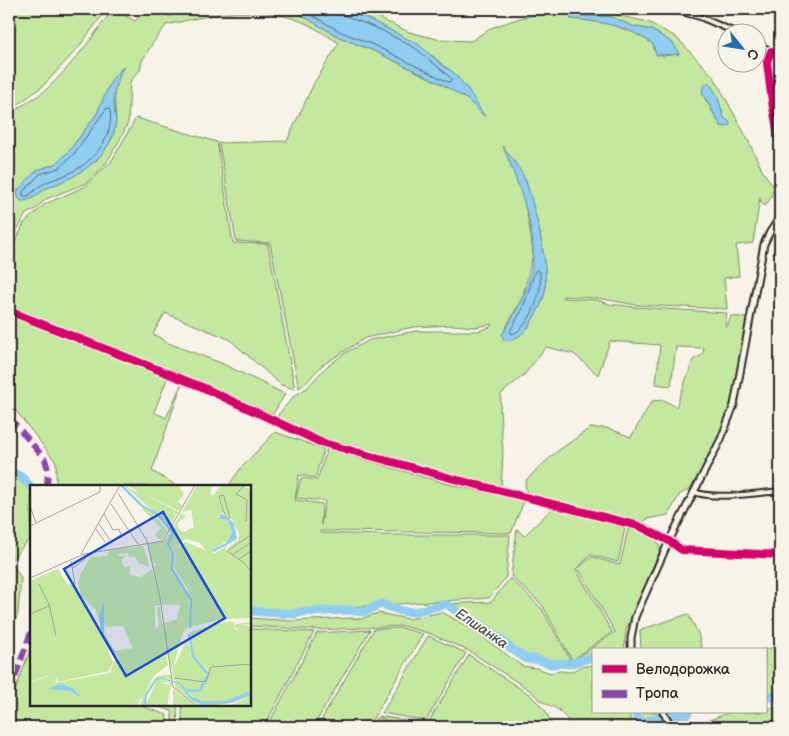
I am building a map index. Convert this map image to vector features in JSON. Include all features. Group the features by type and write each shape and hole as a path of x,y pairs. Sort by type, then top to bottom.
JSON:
{"main road":[{"path":"631,648 635,617 669,541 721,439 734,405 764,244 780,217"},
{"path":"663,714 672,727"}],"street":[{"path":"674,10 700,17 716,24"},
{"path":"766,49 780,55"},
{"path":"771,51 767,62 780,145"},
{"path":"9,312 202,387 320,442 454,479 639,526 669,541 682,550 780,555"},
{"path":"694,492 702,495 711,495 780,491"}],"green space":[{"path":"9,9 107,9 78,48 43,86 9,111"},
{"path":"113,9 135,21 147,9 167,9 164,13 169,16 194,9 285,9 296,12 339,37 374,51 440,83 468,100 482,114 469,91 453,72 434,57 383,26 339,9 358,9 409,32 441,40 471,41 491,28 520,18 557,10 588,9 648,22 676,37 714,77 763,172 774,187 771,198 765,206 761,203 760,198 753,243 736,245 739,276 724,278 727,309 637,305 597,298 563,296 563,298 597,300 609,304 635,307 727,313 725,326 727,327 731,316 747,318 731,401 721,431 690,489 680,494 668,515 647,519 642,523 527,494 525,485 527,479 555,453 590,428 607,428 631,437 652,401 664,400 676,407 693,360 702,355 704,348 676,347 671,386 656,384 660,345 610,341 598,375 574,354 546,347 524,375 501,394 500,411 503,454 501,487 440,473 320,439 279,420 278,415 294,396 307,388 324,369 345,353 370,340 416,331 478,331 493,324 475,327 453,325 413,327 365,338 321,366 299,388 270,243 236,241 219,143 287,141 314,83 339,43 301,21 273,14 242,12 166,25 142,61 140,70 130,82 128,123 105,165 86,183 46,199 36,209 26,214 9,245 9,118 21,106 41,94 55,81","holes":["612,17 632,26 652,30 673,43 679,54 663,56 654,51 653,44 633,33 604,23 571,19","122,68 114,92 116,120 113,137 96,161 59,183 44,189 18,190 45,167 56,164 69,151 96,115 109,86","702,93 722,109 723,117 726,120 717,120","504,148 526,181 540,233 545,270 545,291 540,306 528,328 502,335 523,296 533,254 524,200"]},
{"path":"435,9 478,9 457,14"},
{"path":"136,118 217,142 233,243 268,244 295,389 281,385 229,339 165,313 153,334 168,343 221,363 285,394 273,414 171,369 154,412 166,418 182,383 152,471 175,485 56,485 56,462 9,402 9,257 24,223 45,204 84,187 111,162"},
{"path":"275,432 324,449 315,478 299,475 295,500 322,504 321,525 325,501 296,498 301,478 317,480 327,449 448,484 524,501 511,533 320,531 320,533 382,535 510,535 506,577 489,598 275,612 251,609 251,485 229,485 241,468"},
{"path":"9,473 18,478 30,489 30,538 11,560 9,559"},
{"path":"552,509 566,511 625,528 618,562 591,555 576,569 612,632 572,660 543,606 511,576 517,529 524,536"},
{"path":"628,529 648,534 659,545 660,550 626,630 624,648 592,648 592,660 573,664 574,660 615,632 578,568 592,557 620,565"},
{"path":"9,562 21,578 18,613 9,640"},
{"path":"510,578 542,609 571,661 571,666 542,664 524,659 444,604 491,602"},
{"path":"442,612 473,630 522,666 551,673 560,671 571,672 580,667 592,665 592,714 629,714 633,725 636,727 569,727 567,719 559,710 543,702 528,689 469,651 428,633 403,626 318,630 251,626 251,618 292,621 361,619 378,613 409,619"},
{"path":"688,614 698,633 702,648 641,648 640,630"},
{"path":"402,628 423,634 368,727 317,727 374,629"},
{"path":"251,629 314,632 264,727 182,727 182,706 251,706"},
{"path":"370,630 313,727 267,727 317,633"},
{"path":"428,636 466,653 426,721 382,713"},
{"path":"780,646 780,693 766,693 766,649"},
{"path":"30,650 30,706 141,706 167,715 167,727 9,727 9,708"},
{"path":"469,655 530,695 545,710 553,727 466,727 429,721"},
{"path":"156,706 177,706 178,727 172,727 172,711"},
{"path":"766,708 780,708 780,727 690,727 726,714 766,714"},
{"path":"635,714 656,714 644,726 639,725"},
{"path":"378,716 449,727 398,727"},
{"path":"377,717 394,727 371,727"}],"water":[{"path":"167,9 194,9 169,16 164,13"},
{"path":"285,9 339,9 366,18 418,44 453,72 469,91 485,117 468,100 440,83 374,51 339,37 296,12"},
{"path":"575,15 612,17 632,26 652,30 673,43 679,54 656,55 653,44 633,33 603,23 570,19"},
{"path":"124,66 117,80 115,90 116,122 113,134 101,155 73,177 47,188 34,198 21,201 17,195 18,190 37,170 56,164 69,151 96,115 112,79"},
{"path":"708,82 718,99 723,117 730,122 730,125 727,127 721,126 702,93 703,87"},
{"path":"503,146 516,163 530,193 543,252 546,280 542,302 528,328 518,337 504,341 502,335 527,285 533,253 527,212"}],"waterway":[{"name":"Елшанка","path":"9,471 20,476 29,485"},
{"name":"Елшанка","path":"251,611 295,614 301,612 349,610 364,612 381,604 402,611 413,612 446,604 495,635 527,659 536,659 551,664 569,664 592,657"},
{"name":"Елшанка","path":"766,697 780,697"},
{"name":"Елшанка","path":"636,714 638,719 644,723 660,717 687,714"}],"marked path":[{"path":"9,417 45,459 48,470 47,485"},
{"path":"9,694 30,635"}],"cycle path":[{"path":"771,51 767,62 780,145"},
{"path":"9,311 202,387 320,442 454,479 639,526 669,541 682,550 780,555"}]}
